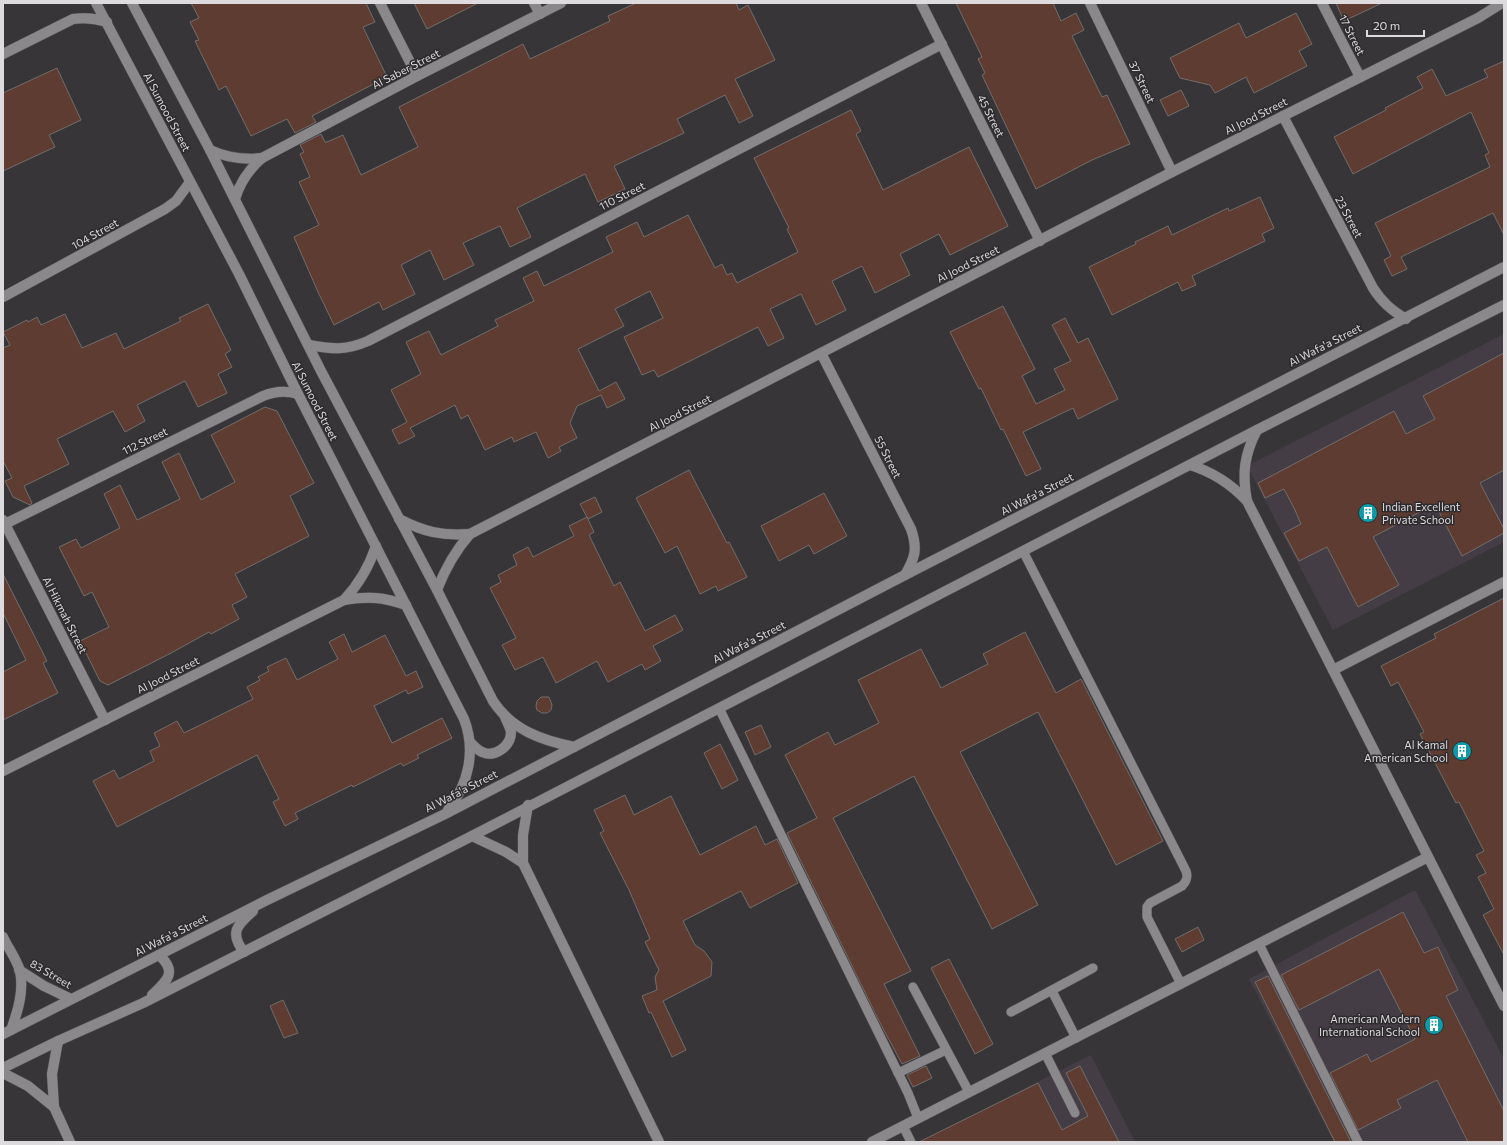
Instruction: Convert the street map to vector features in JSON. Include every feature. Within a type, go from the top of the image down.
[{"type":"street","name":"Al Sumood Street","points":[[96,3],[240,274],[298,394],[464,719],[470,742],[470,757],[467,773],[455,802],[445,814]]},
{"type":"street","name":"Al Sumood Street","points":[[132,3],[210,150],[308,345],[437,590],[493,701],[505,717],[517,726],[544,739],[574,747]]},
{"type":"street","points":[[380,3],[417,76]]},
{"type":"street","points":[[534,3],[540,14]]},
{"type":"street","name":"Al Saber Street","points":[[235,199],[238,189],[247,172],[262,158],[417,76],[561,3]]},
{"type":"street","name":"45 Street","points":[[921,3],[1040,241]]},
{"type":"street","name":"37 Street","points":[[1090,3],[1172,172]]},
{"type":"street","name":"17 Street","points":[[1322,3],[1360,77]]},
{"type":"street","name":"Al Jood Street","points":[[399,519],[415,528],[433,533],[452,535],[470,534],[1172,172],[1478,18],[1502,3]]},
{"type":"street","name":"Al Jood Street","points":[[1478,18],[1504,8]]},
{"type":"street","points":[[3,54],[73,19],[96,18],[107,22]]},
{"type":"street","name":"110 Street","points":[[308,345],[331,349],[345,349],[368,341],[942,44]]},
{"type":"street","name":"23 Street","points":[[1283,116],[1373,288],[1381,301],[1392,311],[1406,318]]},
{"type":"street","name":"Al Saber Street","points":[[210,150],[230,158],[262,158]]},
{"type":"street","name":"104 Street","points":[[3,297],[165,209],[176,201],[190,182]]},
{"type":"street","name":"Al Wafa'a Street","points":[[7,1032],[265,901],[445,814],[905,575],[1504,268]]},
{"type":"street","points":[[3,1068],[58,1041],[143,1003],[244,952],[472,836],[1257,430],[1504,305]]},
{"type":"street","name":"55 Street","points":[[821,353],[915,539],[916,551],[912,564],[905,575]]},
{"type":"street","name":"112 Street","points":[[4,522],[262,396],[280,391],[298,394]]},
{"type":"street","points":[[1247,502],[1244,487],[1246,457],[1250,443],[1257,430]]},
{"type":"street","points":[[1190,465],[1216,475],[1238,492],[1247,502],[1504,1006]]},
{"type":"street","name":"Al Hikmah Street","points":[[4,522],[105,720]]},
{"type":"street","name":"Al Jood Street","points":[[437,590],[450,560],[470,534]]},
{"type":"street","name":"Al Jood Street","points":[[344,600],[364,575],[376,546]]},
{"type":"street","points":[[1333,670],[1504,582]]},
{"type":"street","name":"Al Jood Street","points":[[3,771],[344,600],[360,597],[376,597],[392,600],[406,605]]},
{"type":"street","points":[[470,742],[482,752],[498,752],[505,747],[511,732],[505,717]]},
{"type":"street","points":[[528,806],[523,835],[523,863],[659,1142]]},
{"type":"street","points":[[472,836],[506,852],[523,863]]},
{"type":"street","points":[[872,1142],[1428,857]]},
{"type":"street","points":[[244,952],[237,943],[236,931],[243,920],[265,901]]},
{"type":"street","name":"83 Street","points":[[3,937],[19,970],[21,985],[17,1015],[7,1032]]},
{"type":"street","points":[[143,1003],[167,981],[169,975],[168,968],[165,961],[159,955]]},
{"type":"street","name":"83 Street","points":[[19,970],[44,986],[71,999]]},
{"type":"street","points":[[58,1041],[52,1074],[54,1107],[70,1142]]},
{"type":"street","points":[[3,1072],[28,1086],[54,1107]]},
{"type":"lane","points":[[1023,551],[1186,871],[1188,879],[1186,883],[1150,903],[1146,912],[1147,917],[1181,984]]},
{"type":"lane","points":[[719,708],[898,1073],[918,1118]]},
{"type":"lane","points":[[1259,944],[1358,1142]]},
{"type":"lane","points":[[1011,1012],[1093,968]]},
{"type":"lane","points":[[913,987],[969,1092]]},
{"type":"lane","points":[[1052,991],[1076,1038]]},
{"type":"lane","points":[[898,1073],[946,1050]]},
{"type":"lane","points":[[1045,1053],[1075,1113]]},
{"type":"lane","points":[[903,1126],[910,1142]]},
{"type":"shaded area","points":[[1504,334],[1504,542],[1333,630],[1247,466]]},
{"type":"shaded area","points":[[1415,890],[1504,1059],[1504,1142],[1334,1142],[1249,979]]},
{"type":"shaded area","points":[[1091,1055],[1135,1142],[922,1142],[1055,1073]]},
{"type":"building","points":[[191,3],[366,3],[375,22],[363,27],[387,77],[312,116],[316,122],[295,133],[287,119],[251,136],[226,86],[219,90],[195,41],[199,40],[190,22],[199,18]]},
{"type":"building","points":[[414,3],[478,3],[427,29]]},
{"type":"building","points":[[636,3],[736,3],[739,10],[748,5],[775,60],[735,79],[753,116],[739,123],[725,95],[677,119],[684,133],[614,166],[625,189],[598,202],[585,174],[517,208],[531,237],[510,247],[500,226],[463,243],[474,265],[444,280],[430,250],[401,265],[415,294],[383,310],[379,302],[334,325],[294,237],[319,225],[299,182],[310,177],[300,154],[304,152],[300,145],[321,134],[325,142],[343,135],[361,175],[418,147],[399,107],[523,44],[530,59],[610,21],[608,16]]},
{"type":"building","points":[[956,3],[1053,3],[1061,21],[1076,13],[1084,30],[1072,36],[1102,97],[1107,95],[1130,144],[1092,160],[1036,189],[982,75],[985,73],[978,59],[982,57]]},
{"type":"building","points":[[1336,3],[1382,3],[1344,21]]},
{"type":"building","points":[[1296,13],[1312,44],[1299,51],[1307,66],[1254,93],[1246,77],[1215,93],[1210,85],[1180,78],[1170,58],[1239,23],[1246,38]]},
{"type":"building","points":[[1504,61],[1504,235],[1493,213],[1401,257],[1407,269],[1392,276],[1384,260],[1391,256],[1375,223],[1490,167],[1485,155],[1489,153],[1471,112],[1353,174],[1334,137],[1386,110],[1385,108],[1423,88],[1417,77],[1432,69],[1446,96],[1488,77],[1484,70]]},
{"type":"building","points":[[57,68],[81,120],[49,135],[55,147],[3,171],[3,93]]},
{"type":"building","points":[[1181,90],[1189,106],[1168,116],[1160,100]]},
{"type":"building","points":[[851,110],[861,131],[856,134],[883,190],[969,147],[1008,226],[950,255],[939,234],[900,254],[910,275],[875,293],[862,266],[832,281],[846,310],[816,325],[801,294],[770,309],[784,338],[768,346],[758,327],[658,377],[654,370],[642,375],[624,337],[663,318],[650,291],[615,309],[624,326],[578,349],[599,391],[616,382],[625,399],[607,408],[601,395],[577,406],[570,423],[577,438],[559,447],[561,451],[548,458],[536,432],[514,442],[512,437],[485,450],[468,415],[461,419],[455,405],[410,428],[415,436],[399,444],[392,430],[407,422],[391,390],[421,374],[406,342],[429,331],[441,355],[498,326],[495,320],[534,301],[523,278],[537,271],[544,286],[613,252],[606,237],[637,222],[644,237],[688,215],[715,268],[722,264],[727,275],[732,273],[737,283],[798,252],[787,229],[789,228],[754,158]]},
{"type":"building","points":[[1260,197],[1274,228],[1262,234],[1265,241],[1192,276],[1196,285],[1182,291],[1178,282],[1112,315],[1089,267],[1136,244],[1135,242],[1168,226],[1172,235],[1228,208],[1229,211]]},
{"type":"building","points":[[208,304],[231,350],[225,354],[232,367],[218,374],[227,393],[198,407],[185,381],[137,405],[145,421],[125,432],[113,411],[57,439],[69,464],[24,486],[32,503],[30,505],[13,497],[5,481],[12,478],[3,461],[3,348],[10,345],[3,332],[27,320],[28,322],[37,317],[41,325],[65,314],[82,348],[116,333],[124,349],[181,321],[179,318]]},
{"type":"building","points":[[1003,306],[1035,369],[1022,376],[1036,404],[1065,390],[1054,369],[1071,361],[1052,325],[1065,318],[1078,343],[1088,338],[1118,399],[1078,419],[1073,408],[1023,432],[1041,469],[1026,476],[1003,429],[1001,430],[981,388],[979,389],[950,332]]},
{"type":"building","points":[[1504,353],[1504,470],[1480,483],[1504,529],[1504,533],[1462,556],[1435,504],[1373,537],[1399,585],[1358,607],[1327,547],[1299,561],[1284,533],[1301,524],[1284,489],[1265,498],[1258,483],[1394,411],[1406,434],[1435,419],[1423,396]]},
{"type":"building","points":[[265,407],[277,411],[314,483],[290,496],[309,536],[235,574],[247,597],[232,605],[239,619],[211,634],[209,632],[108,685],[100,681],[80,641],[109,627],[92,592],[84,596],[59,547],[76,539],[81,548],[120,528],[104,494],[120,485],[137,520],[180,499],[162,462],[179,453],[201,500],[235,482],[211,435]]},
{"type":"building","points":[[689,470],[727,543],[729,542],[747,577],[718,591],[716,586],[700,594],[677,546],[665,553],[636,498]]},
{"type":"building","points":[[824,493],[847,536],[814,554],[809,545],[779,561],[761,526]]},
{"type":"building","points":[[595,497],[602,512],[588,519],[580,504]]},
{"type":"building","points":[[587,517],[594,532],[589,535],[614,586],[620,582],[645,631],[675,615],[683,630],[653,646],[661,661],[645,670],[642,664],[608,682],[597,661],[556,683],[543,657],[515,670],[502,645],[516,638],[490,588],[501,582],[498,575],[517,565],[513,555],[528,547],[533,557],[574,536],[569,526]]},
{"type":"building","points":[[3,574],[47,661],[43,663],[58,693],[3,720],[3,672],[26,660],[3,613]]},
{"type":"building","name":"Al Kamal American School","points":[[1504,598],[1504,955],[1483,915],[1494,909],[1478,877],[1486,873],[1476,855],[1484,851],[1459,802],[1456,803],[1420,734],[1424,732],[1398,682],[1391,686],[1381,666],[1436,638],[1434,634]]},
{"type":"building","points":[[1025,632],[1056,693],[1081,679],[1163,841],[1116,865],[1038,712],[960,752],[1038,905],[992,929],[914,776],[833,818],[911,971],[884,984],[920,1056],[902,1064],[879,1021],[787,833],[817,818],[785,755],[828,732],[835,745],[879,723],[858,680],[921,649],[941,688],[988,664],[983,654]]},
{"type":"building","points":[[344,634],[352,652],[385,635],[406,676],[416,671],[423,687],[408,694],[406,690],[374,706],[392,743],[442,718],[452,738],[417,755],[419,758],[403,766],[401,763],[353,787],[352,785],[295,813],[298,819],[285,826],[273,802],[279,799],[257,755],[117,827],[93,781],[114,770],[119,779],[154,761],[150,751],[160,746],[154,733],[177,721],[184,733],[253,699],[247,687],[260,680],[258,677],[269,671],[267,667],[286,658],[297,680],[338,659],[329,642]]},
{"type":"building","points":[[541,697],[549,697],[552,705],[551,710],[547,713],[542,713],[537,710],[537,701]]},
{"type":"building","points":[[761,725],[771,747],[755,755],[745,732]]},
{"type":"building","points":[[720,744],[738,780],[722,789],[704,753]]},
{"type":"building","points":[[625,795],[634,815],[671,796],[700,855],[756,826],[765,845],[777,839],[798,883],[750,908],[741,891],[683,921],[695,945],[704,951],[712,962],[711,976],[663,1001],[686,1050],[672,1057],[651,1012],[649,1013],[642,996],[657,990],[655,977],[659,970],[645,942],[650,939],[629,890],[600,833],[604,831],[594,810]]},
{"type":"building","name":"American Modern International School","points":[[1403,912],[1424,953],[1438,947],[1458,990],[1446,996],[1504,1111],[1504,1142],[1468,1142],[1437,1080],[1397,1100],[1401,1108],[1358,1130],[1330,1073],[1367,1054],[1371,1062],[1415,1039],[1379,969],[1299,1010],[1281,975]]},
{"type":"building","points":[[1198,927],[1204,940],[1182,952],[1175,939]]},
{"type":"building","points":[[949,959],[993,1044],[975,1054],[931,968]]},
{"type":"building","points":[[1268,976],[1351,1142],[1335,1142],[1255,982]]},
{"type":"building","points":[[283,1000],[298,1033],[284,1038],[270,1006]]},
{"type":"building","points":[[926,1066],[932,1078],[913,1087],[907,1075]]},
{"type":"building","points":[[1080,1066],[1119,1142],[919,1142],[1038,1083],[1062,1130],[1088,1116],[1066,1073]]},
{"type":"place","name":"Indian Excellent Private School","points":[[1368,513]]},
{"type":"place","name":"Al Kamal American School","points":[[1462,751]]},
{"type":"place","name":"American Modern International School","points":[[1434,1025]]}]
